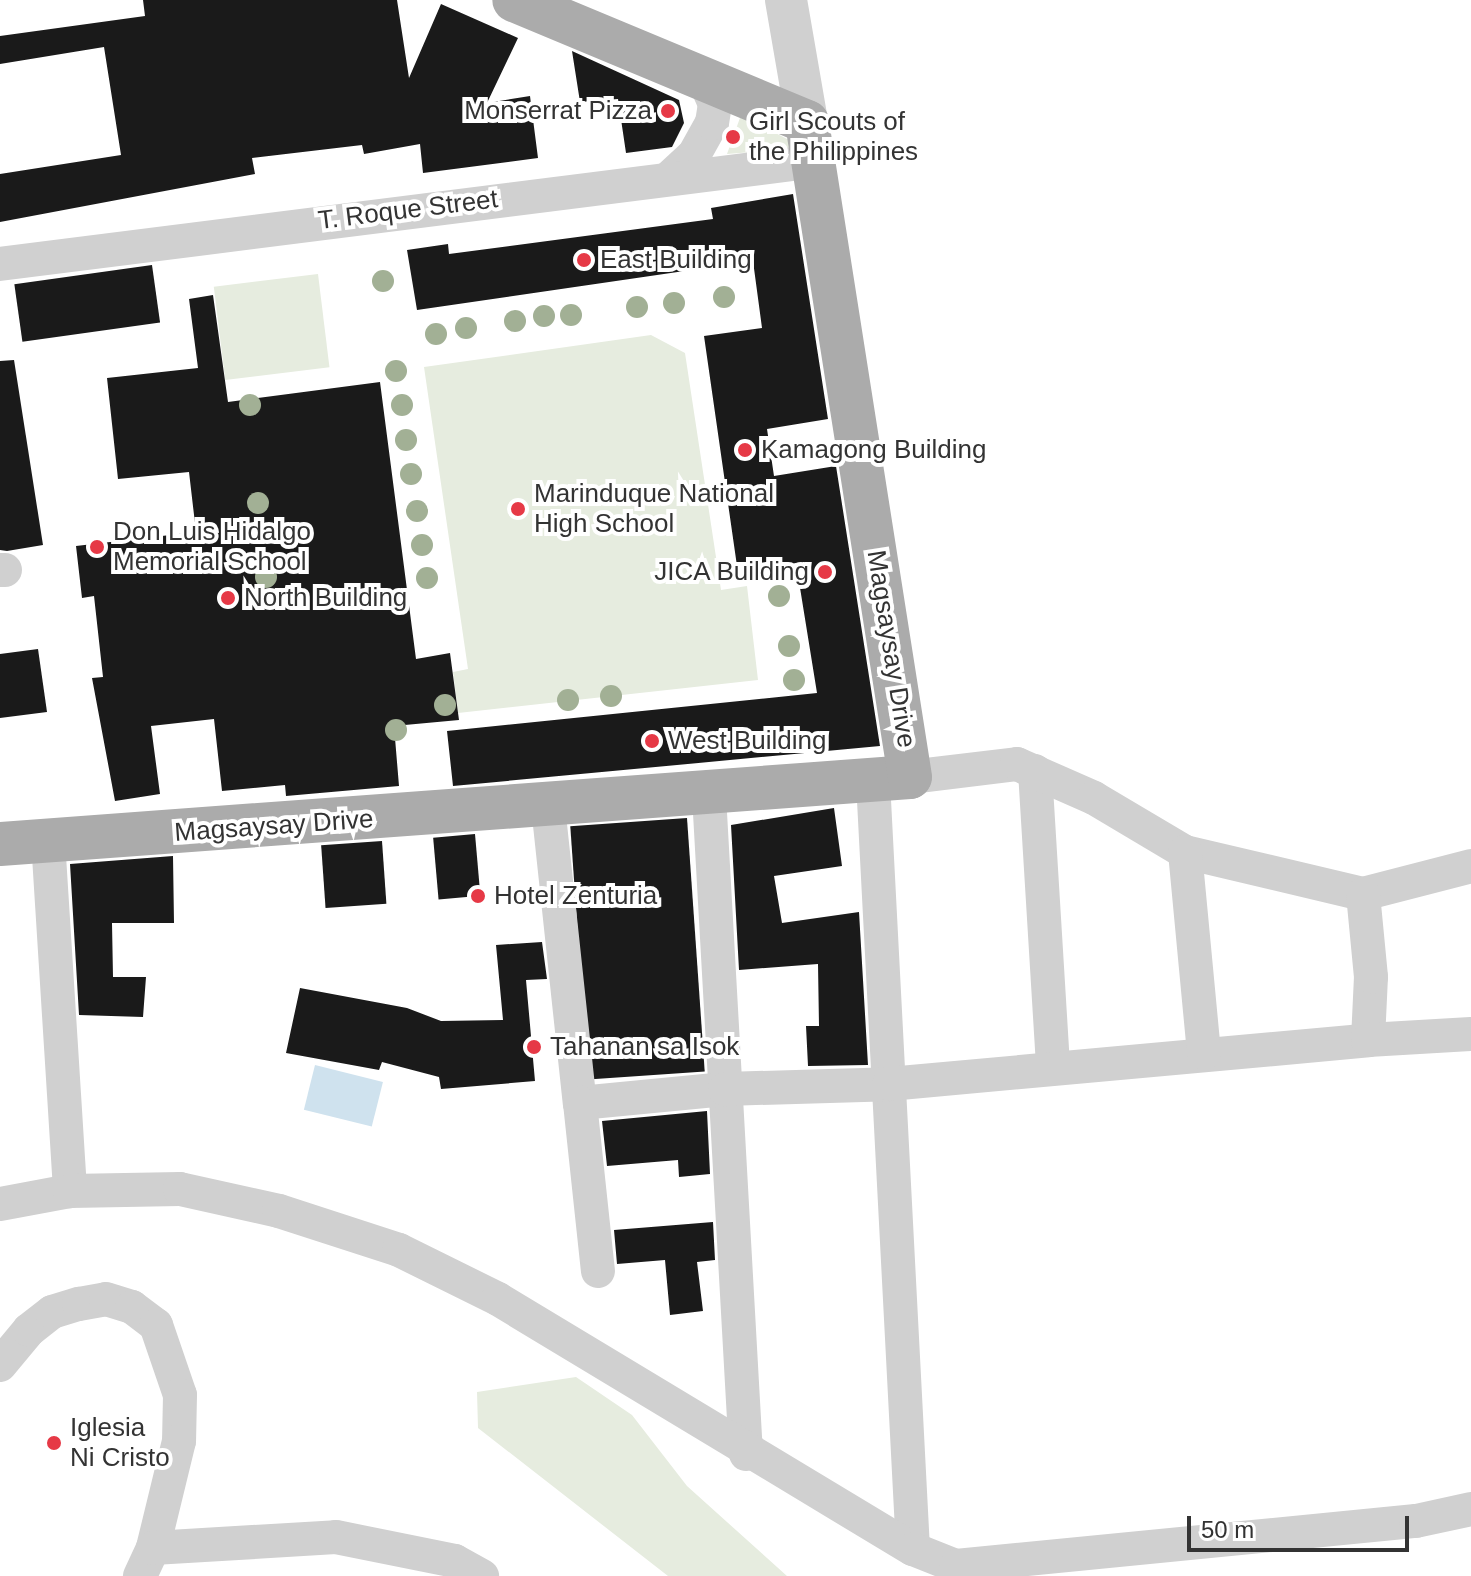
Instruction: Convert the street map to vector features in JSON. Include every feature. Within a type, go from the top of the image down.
[{"type":"main road","points":[[514,0],[705,82],[812,142]]},
{"type":"main road","name":"Magsaysay Drive","points":[[0,844],[709,795],[892,779],[812,142]]},
{"type":"street","points":[[786,0],[812,142]]},
{"type":"street","points":[[669,178],[709,131],[715,104],[705,82]]},
{"type":"street","name":"T. Roque Street","points":[[0,264],[669,178],[812,142]]},
{"type":"street","points":[[913,1549],[889,1084],[892,779],[1017,764],[1185,852],[1363,894],[1471,866]]},
{"type":"street","points":[[1035,771],[1053,1067]]},
{"type":"street","points":[[709,795],[746,1454]]},
{"type":"street","points":[[548,806],[598,1271]]},
{"type":"street","points":[[48,840],[70,1191]]},
{"type":"street","points":[[1185,852],[1204,1053]]},
{"type":"street","points":[[1363,894],[1371,977],[1368,1040]]},
{"type":"street","points":[[580,1103],[725,1089],[889,1084],[1204,1053],[1471,1034]]},
{"type":"street","points":[[0,1204],[70,1191],[180,1189],[279,1211],[399,1250],[498,1299],[746,1454],[913,1549],[956,1566],[1007,1563],[1232,1534],[1416,1521],[1471,1509]]},
{"type":"street","points":[[0,1365],[29,1330],[52,1312],[79,1304],[106,1299],[132,1307],[156,1325],[180,1395],[179,1441],[146,1562],[336,1537],[455,1561],[482,1576]]},
{"type":"shaded area","points":[[741,115],[789,140],[790,149],[727,154]]},
{"type":"shaded area","points":[[318,274],[329,367],[225,380],[214,287]]},
{"type":"shaded area","points":[[651,335],[685,353],[721,590],[747,586],[758,680],[458,713],[453,672],[468,669],[424,367]]},
{"type":"shaded area","points":[[576,1377],[632,1415],[687,1486],[787,1576],[668,1576],[478,1428],[477,1392]]},
{"type":"water","points":[[315,1065],[383,1082],[372,1127],[304,1110]]},
{"type":"building","points":[[143,0],[397,0],[409,78],[441,4],[518,38],[487,103],[530,96],[538,158],[423,173],[420,144],[364,154],[362,145],[252,158],[255,174],[0,222],[0,174],[121,155],[104,47],[0,64],[0,36],[145,16]]},
{"type":"building","points":[[572,51],[679,100],[684,123],[672,147],[626,153],[618,99],[580,102]]},
{"type":"building","points":[[793,194],[828,419],[767,429],[774,476],[836,466],[880,746],[453,786],[447,731],[817,693],[796,563],[738,573],[704,336],[762,328],[753,261],[417,310],[407,250],[448,244],[449,254],[713,219],[711,208]]},
{"type":"building","points":[[152,265],[160,322],[22,342],[14,284]]},
{"type":"building","points":[[213,295],[228,402],[380,382],[416,659],[450,653],[459,720],[394,726],[399,786],[286,796],[285,785],[222,791],[214,719],[151,726],[160,794],[115,801],[92,678],[103,677],[94,596],[82,598],[76,546],[196,532],[189,472],[118,479],[107,378],[198,368],[189,299]]},
{"type":"building","points":[[14,360],[43,545],[7,551],[0,550],[0,361]]},
{"type":"building","points":[[38,649],[47,712],[0,718],[0,654]]},
{"type":"building","points":[[834,808],[842,866],[774,876],[782,923],[859,912],[868,1065],[808,1066],[806,1026],[819,1026],[818,964],[739,970],[731,825]]},
{"type":"building","points":[[687,818],[705,1071],[588,1080],[570,826]]},
{"type":"building","points":[[475,834],[480,896],[439,899],[433,838]]},
{"type":"building","points":[[382,841],[386,904],[326,908],[321,845]]},
{"type":"building","points":[[173,856],[174,923],[112,923],[113,977],[146,977],[143,1017],[79,1015],[70,864]]},
{"type":"building","points":[[542,942],[547,979],[526,980],[535,1081],[441,1089],[439,1077],[382,1062],[379,1070],[286,1053],[300,988],[407,1008],[441,1021],[503,1020],[496,945]]},
{"type":"building","points":[[707,1111],[710,1174],[679,1177],[678,1160],[607,1166],[602,1121]]},
{"type":"building","points":[[713,1222],[715,1260],[697,1262],[703,1311],[670,1315],[665,1260],[617,1264],[614,1230]]},
{"type":"place","name":"Monserrat Pizza","points":[[668,111]]},
{"type":"place","name":"Girl Scouts of the Philippines","points":[[733,137]]},
{"type":"place","name":"East Building","points":[[584,260]]},
{"type":"place","name":"Kamagong Building","points":[[745,450]]},
{"type":"place","name":"Marinduque National High School","points":[[518,509]]},
{"type":"place","name":"Don Luis Hidalgo Memorial School","points":[[97,547]]},
{"type":"place","name":"JICA Building","points":[[825,572]]},
{"type":"place","name":"North Building","points":[[228,598]]},
{"type":"place","name":"West Building","points":[[652,741]]},
{"type":"place","name":"Hotel Zenturia","points":[[478,896]]},
{"type":"place","name":"Tahanan sa Isok","points":[[534,1047]]},
{"type":"place","name":"Iglesia Ni Cristo","points":[[54,1443]]}]
